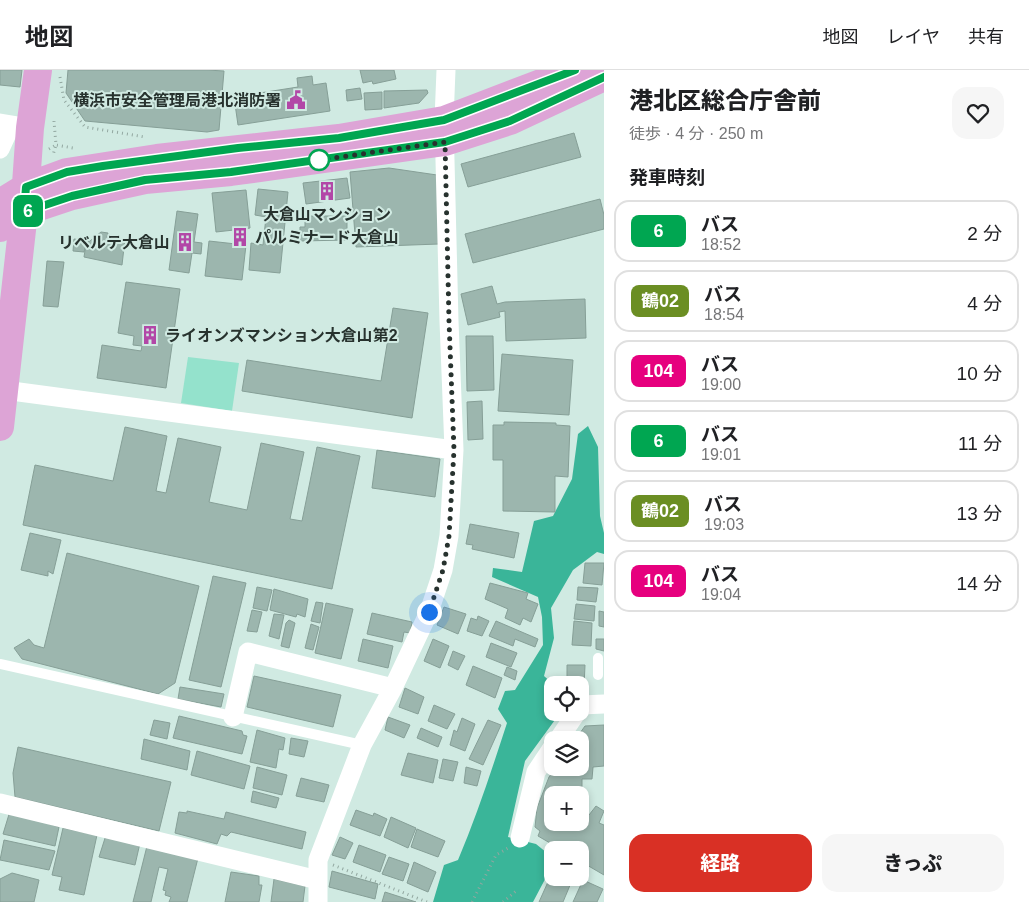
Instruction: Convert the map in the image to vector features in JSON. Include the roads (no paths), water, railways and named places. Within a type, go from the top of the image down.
[{"type":"main road","points":[[444,131],[575,70]]},
{"type":"main road","points":[[0,426],[17,201],[14,125],[49,73]]},
{"type":"main road","points":[[0,228],[17,201],[67,172],[238,148],[339,138],[444,131],[510,121],[604,78]]},
{"type":"street","points":[[318,902],[318,860],[362,745],[393,688],[429,612],[443,570],[452,510],[454,450],[444,131],[446,70]]},
{"type":"street","points":[[0,149],[14,125]]},
{"type":"street","points":[[4,390],[454,450]]},
{"type":"street","points":[[233,717],[248,652],[393,688]]},
{"type":"street","points":[[589,705],[604,704]]},
{"type":"street","points":[[516,842],[536,772],[544,760]]},
{"type":"street","points":[[0,803],[318,880]]},
{"type":"lane","points":[[0,664],[362,745]]},
{"type":"place","name":"横浜市安全管理局港北消防署","points":[[296,100]]},
{"type":"place","name":"大倉山マンション","points":[[327,191]]},
{"type":"place","name":"パルミナード大倉山","points":[[240,237]]},
{"type":"place","name":"リベルテ大倉山","points":[[185,242]]},
{"type":"place","name":"ライオンズマンション大倉山第2","points":[[150,335]]}]
